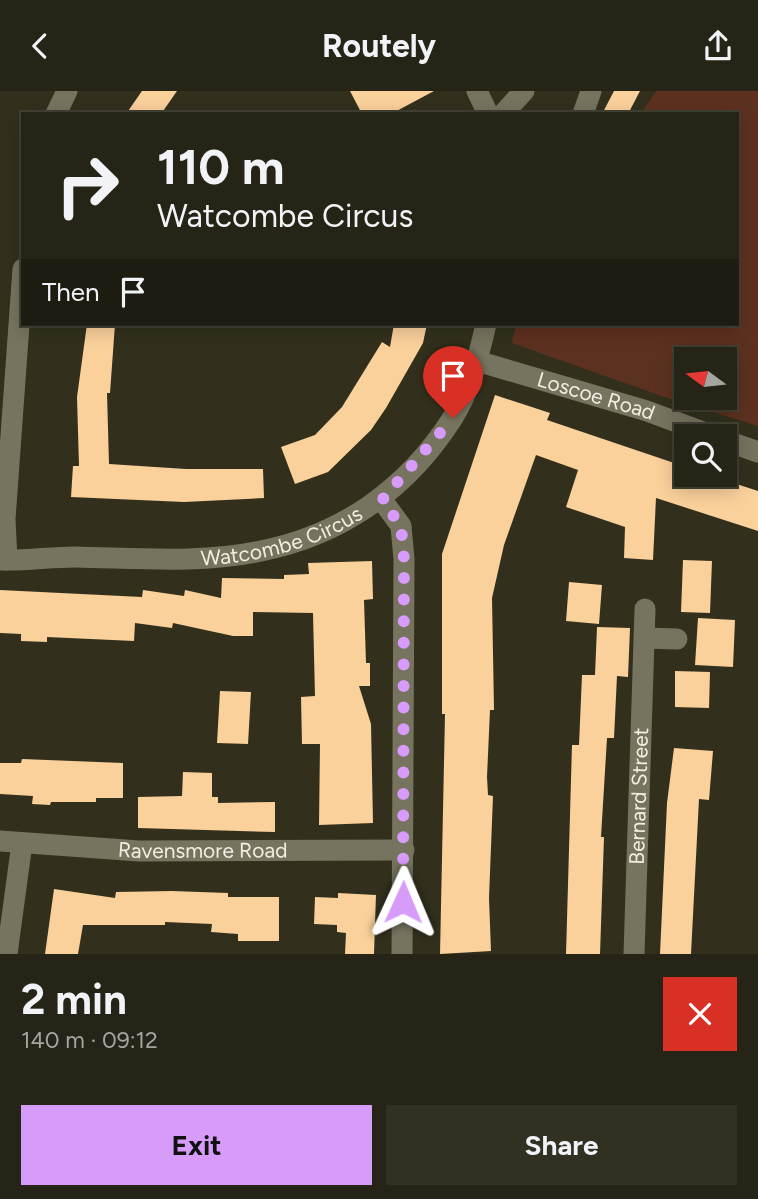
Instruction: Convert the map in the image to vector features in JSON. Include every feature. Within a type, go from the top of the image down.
[{"type":"street","points":[[57,112],[67,91]]},
{"type":"street","points":[[477,91],[487,112]]},
{"type":"street","points":[[505,112],[524,91]]},
{"type":"street","points":[[584,112],[591,91]]},
{"type":"street","points":[[3,560],[21,297]]},
{"type":"street","name":"Watcombe Circus","points":[[3,560],[190,558],[258,552],[302,542],[382,500],[453,418],[477,361],[486,326]]},
{"type":"street","name":"Loscoe Road","points":[[477,361],[647,411],[682,424]]},
{"type":"street","points":[[737,445],[758,452]]},
{"type":"street","points":[[382,500],[401,526],[404,559],[402,954]]},
{"type":"street","name":"Bernard Street","points":[[634,954],[645,609]]},
{"type":"street","points":[[645,638],[677,639]]},
{"type":"street","name":"Ravensmore Road","points":[[0,841],[139,851],[404,850]]},
{"type":"street","points":[[7,954],[22,843]]},
{"type":"shaded area","points":[[656,91],[758,91],[758,426],[706,410],[737,410],[737,347],[674,347],[674,400],[512,343],[516,326],[739,326],[739,112],[642,112]]},
{"type":"building","points":[[142,91],[177,91],[162,112],[127,112]]},
{"type":"building","points":[[350,91],[434,91],[395,112],[361,112]]},
{"type":"building","points":[[614,91],[640,91],[629,112],[603,112]]},
{"type":"building","points":[[87,326],[115,326],[110,393],[107,393],[109,464],[186,469],[263,469],[264,498],[184,502],[71,497],[73,466],[79,466],[77,397]]},
{"type":"building","points":[[394,326],[427,326],[423,343],[371,430],[328,472],[295,484],[281,447],[315,435],[342,407],[382,342],[390,347]]},
{"type":"building","points":[[495,395],[550,413],[547,420],[674,463],[674,487],[737,487],[737,484],[758,491],[758,531],[656,498],[653,560],[624,558],[625,527],[566,507],[578,470],[536,455],[504,545],[492,598],[494,710],[490,710],[487,777],[488,795],[493,796],[489,898],[491,951],[440,954],[445,714],[442,714],[442,554]]},
{"type":"building","points":[[683,560],[712,561],[710,613],[681,612]]},
{"type":"building","points":[[372,561],[373,599],[364,600],[366,663],[370,663],[370,686],[359,686],[371,724],[373,823],[319,825],[320,744],[302,744],[301,697],[315,696],[313,613],[253,612],[253,636],[233,636],[173,623],[172,628],[135,623],[134,641],[47,637],[47,642],[21,641],[21,634],[0,633],[0,590],[142,597],[143,590],[184,596],[185,590],[221,598],[222,578],[284,579],[284,575],[309,574],[308,563]]},
{"type":"building","points":[[569,582],[602,585],[599,624],[566,621]]},
{"type":"building","points":[[698,618],[735,620],[733,667],[695,665]]},
{"type":"building","points":[[597,627],[630,628],[628,677],[617,676],[614,738],[607,738],[601,837],[604,837],[600,954],[566,954],[572,745],[579,745],[582,675],[595,675]]},
{"type":"building","points":[[675,671],[710,672],[709,708],[675,707]]},
{"type":"building","points":[[220,691],[251,692],[248,744],[217,743]]},
{"type":"building","points":[[674,748],[713,751],[709,800],[699,799],[691,954],[660,954],[667,803]]},
{"type":"building","points":[[22,759],[123,763],[123,798],[96,798],[96,802],[51,802],[50,805],[32,804],[33,796],[0,794],[0,763],[21,763]]},
{"type":"building","points":[[183,772],[212,773],[212,797],[218,797],[218,803],[275,802],[275,832],[138,828],[138,797],[182,796]]},
{"type":"building","points":[[54,889],[115,898],[116,892],[172,891],[228,893],[228,897],[279,897],[279,941],[238,941],[238,934],[211,932],[212,924],[165,922],[165,925],[83,925],[78,954],[45,954]]},
{"type":"building","points":[[338,893],[376,895],[374,954],[345,954],[346,933],[337,932],[337,925],[314,924],[315,897],[338,898]]},
{"type":"route","points":[[403,902],[404,559],[401,526],[382,500],[453,418]]}]
